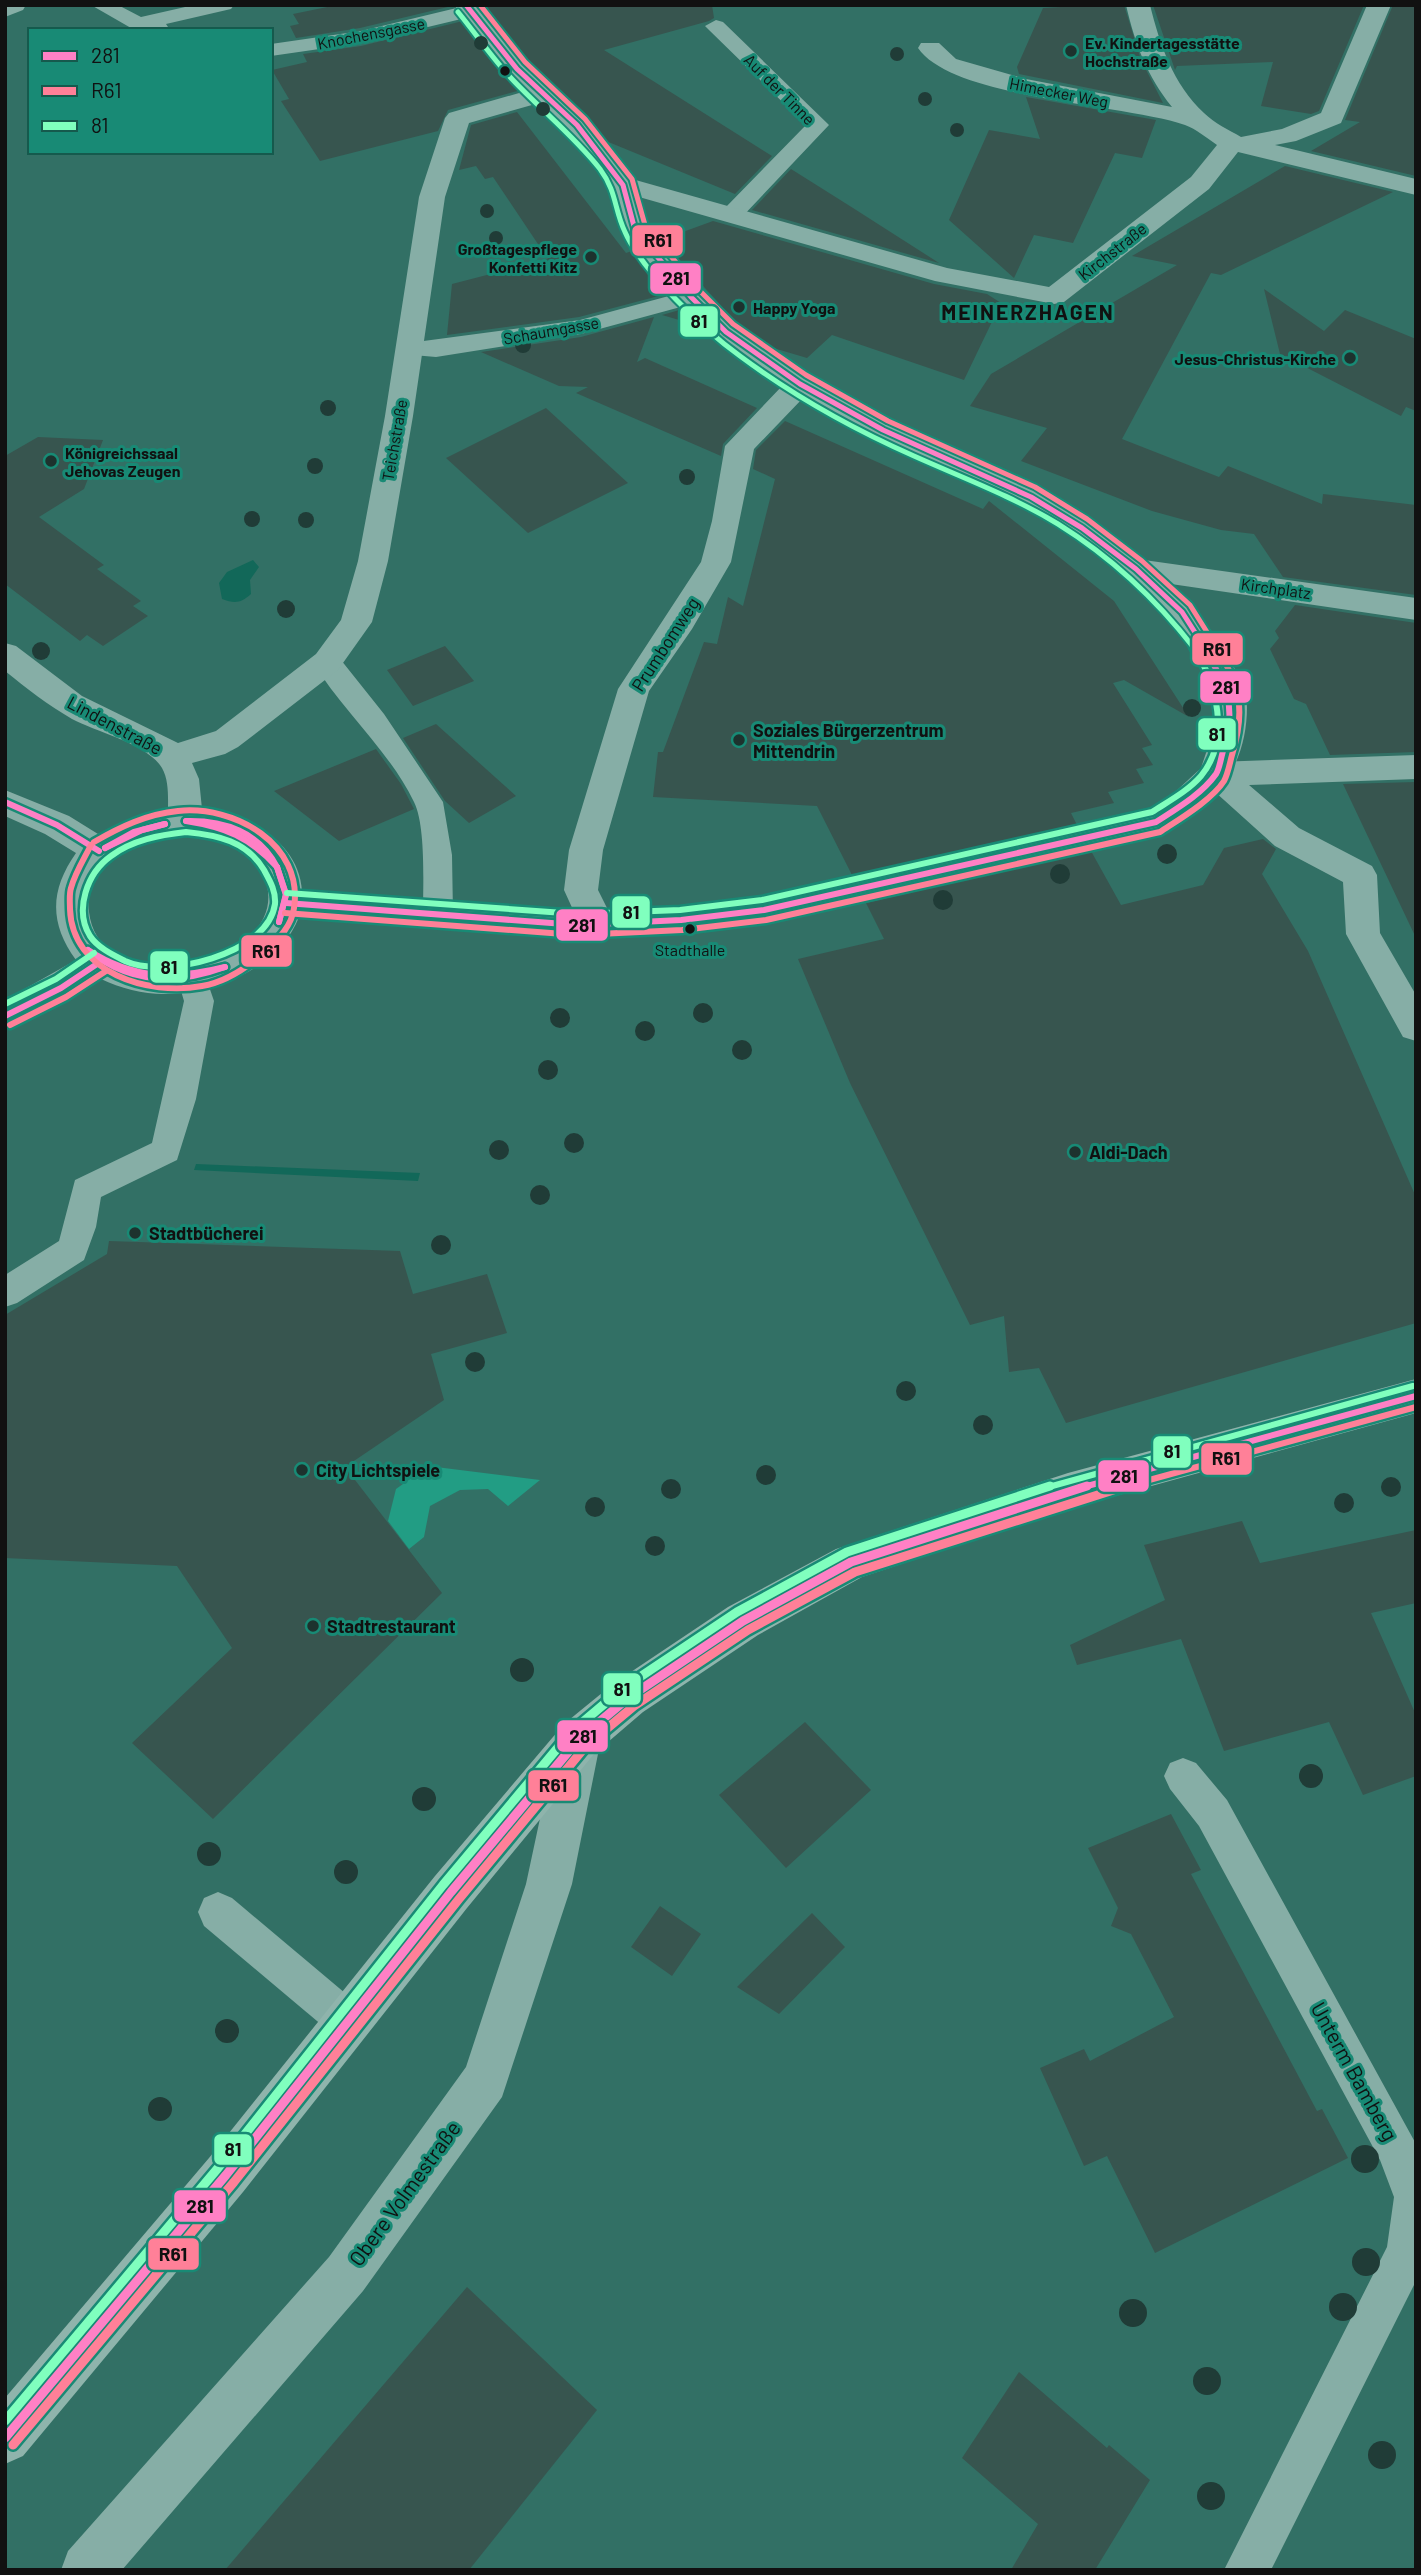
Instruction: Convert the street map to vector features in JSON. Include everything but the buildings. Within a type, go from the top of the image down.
[{"type":"main road","points":[[5,2438],[349,2023],[451,1892],[579,1739],[628,1698],[732,1628],[851,1562],[1068,1491],[1416,1396]]},
{"type":"street","points":[[5,10],[14,5]]},
{"type":"street","points":[[1138,5],[1146,38],[1164,82],[1195,119],[1232,143],[1416,187]]},
{"type":"street","points":[[1232,143],[1287,136],[1332,118],[1379,5]]},
{"type":"street","points":[[286,903],[597,924],[681,920],[764,910],[1108,835],[1156,822],[1185,803],[1216,774],[1227,738],[1231,705],[1223,678],[1182,612],[1136,569],[1082,528],[1031,497],[883,430],[800,384],[726,332],[691,297],[635,230],[623,185],[577,125],[546,93],[517,69],[468,8]]},
{"type":"street","name":"Himecker Weg","points":[[930,48],[947,64],[1022,86],[1195,119]]},
{"type":"street","name":"Teichstraße","points":[[172,756],[220,743],[327,662],[356,622],[373,561],[410,349],[432,197],[458,118],[546,93]]},
{"type":"street","name":"Kirchstraße","points":[[623,185],[733,213],[972,284],[1055,296],[1200,183],[1232,143]]},
{"type":"street","name":"Prumbomweg","points":[[597,924],[581,890],[586,850],[634,689],[681,621],[716,562],[727,521],[740,446],[800,384]]},
{"type":"street","name":"Kirchplatz","points":[[1136,569],[1416,609]]},
{"type":"street","name":"Lindenstraße","points":[[5,654],[56,693],[93,716],[172,756],[182,778],[185,820]]},
{"type":"street","points":[[1216,774],[1416,767]]},
{"type":"street","points":[[1216,774],[1287,837],[1360,875],[1363,934],[1416,1027]]},
{"type":"street","points":[[5,802],[57,825],[99,851]]},
{"type":"street","points":[[185,820],[223,824],[254,838],[269,852],[286,883],[286,903],[281,920],[269,938],[245,957],[216,971],[158,981],[124,975],[100,962],[74,932],[70,909],[72,889],[81,870],[99,851],[141,830],[185,820]]},
{"type":"street","points":[[5,1016],[61,988],[100,962]]},
{"type":"street","name":"Obere Volmestraße","points":[[87,2570],[346,2274],[485,2080],[549,1884],[579,1739]]},
{"type":"lane","points":[[101,5],[138,24],[155,28]]},
{"type":"lane","points":[[138,24],[223,5]]},
{"type":"lane","name":"Knochensgasse","points":[[273,50],[361,37],[468,8]]},
{"type":"lane","name":"Auf der Tinne","points":[[716,26],[818,125],[733,213]]},
{"type":"lane","name":"Schaumgasse","points":[[410,349],[436,349],[581,327],[691,297]]},
{"type":"lane","points":[[327,662],[374,721],[429,802],[437,855],[438,914]]},
{"type":"lane","points":[[5,1293],[72,1250],[80,1227],[86,1189],[166,1151],[183,1086],[199,1001],[192,977]]},
{"type":"lane","name":"Unterm Bamberg","points":[[1183,1776],[1220,1825],[1397,2148],[1415,2197],[1408,2251],[1247,2570]]},
{"type":"lane","points":[[218,1912],[349,2023]]},
{"type":"shaded area","points":[[253,560],[259,567],[250,580],[251,594],[238,602],[222,599],[219,583],[227,572]]},
{"type":"shaded area","points":[[196,1164],[420,1173],[418,1181],[194,1170]]},
{"type":"shaded area","points":[[428,1466],[540,1480],[508,1506],[488,1489],[460,1490],[430,1506],[424,1537],[409,1549],[388,1521],[396,1489]]},
{"type":"transit line","name":"281","points":[[286,903],[578,925],[681,920],[764,910],[1156,822],[1185,803],[1216,774],[1227,738],[1231,705],[1223,678],[1182,612],[1136,569],[1082,528],[1031,497],[883,430],[800,384],[726,332],[691,297],[635,230],[623,185],[577,125],[517,69],[466,5]]},
{"type":"transit line","name":"R61","points":[[285,913],[577,935],[682,930],[766,920],[1160,832],[1191,811],[1224,781],[1237,739],[1241,704],[1233,674],[1190,605],[1142,561],[1087,519],[1035,487],[888,421],[806,375],[733,324],[699,290],[645,225],[632,179],[585,119],[525,62],[480,5]]},
{"type":"transit line","name":"81","points":[[287,893],[578,914],[680,910],[762,900],[1152,812],[1182,792],[1202,774],[1207,767],[1219,728],[1213,688],[1195,650],[1167,613],[1133,580],[1095,550],[1026,506],[896,448],[816,406],[757,369],[711,333],[669,289],[631,243],[623,228],[615,192],[590,157],[523,91],[458,12]]},
{"type":"transit line","name":"281","points":[[5,802],[57,825],[99,851]]},
{"type":"transit line","name":"R61","points":[[91,845],[70,890],[71,928],[89,958],[121,979],[161,989],[204,986],[245,970],[280,939],[293,915],[297,892],[292,870],[280,850],[263,834],[241,821],[218,813],[193,810],[166,812],[129,824],[94,842]]},
{"type":"transit line","name":"281","points":[[186,821],[238,833],[257,846],[277,867]]},
{"type":"transit line","name":"281","points":[[186,821],[212,822],[239,830],[262,845],[277,867]]},
{"type":"transit line","name":"281","points":[[105,848],[134,832],[165,824]]},
{"type":"transit line","name":"281","points":[[105,848],[142,830],[165,824]]},
{"type":"transit line","name":"81","points":[[186,832],[231,840],[257,860],[273,886],[275,905],[267,922],[252,937],[234,949],[191,964],[166,967],[138,965],[99,946],[90,936],[83,915],[86,893],[95,872],[111,856],[128,846],[186,832]]},
{"type":"transit line","name":"281","points":[[277,867],[286,894],[279,922]]},
{"type":"transit line","name":"281","points":[[277,867],[286,895],[279,922]]},
{"type":"transit line","name":"281","points":[[88,950],[122,969],[154,976],[188,975],[225,967]]},
{"type":"transit line","name":"281","points":[[88,950],[118,971],[153,979],[190,977],[225,967]]},
{"type":"transit line","name":"81","points":[[5,1004],[56,979],[94,953]]},
{"type":"transit line","name":"281","points":[[5,1016],[61,988],[100,962]]},
{"type":"transit line","name":"R61","points":[[10,1025],[66,997],[106,971]]},
{"type":"transit line","name":"81","points":[[5,2421],[218,2168],[443,1885],[571,1732],[622,1689],[737,1612],[847,1552],[1065,1481],[1413,1386]]},
{"type":"transit line","name":"281","points":[[5,2438],[226,2175],[451,1892],[579,1739],[628,1698],[743,1621],[851,1562],[1068,1491],[1416,1396]]},
{"type":"transit line","name":"R61","points":[[13,2445],[234,2182],[459,1899],[586,1746],[634,1706],[748,1630],[855,1572],[1071,1501],[1416,1407]]},
{"type":"place","name":"Ev. Kindertagesstätte Hochstraße","points":[[1071,51]]},
{"type":"place","name":"Großtagespflege Konfetti Kitz","points":[[591,257]]},
{"type":"place","name":"Happy Yoga","points":[[739,307]]},
{"type":"place","name":"Jesus-Christus-Kirche","points":[[1350,358]]},
{"type":"place","name":"Königreichssaal Jehovas Zeugen","points":[[51,461]]},
{"type":"place","name":"Soziales Bürgerzentrum Mittendrin","points":[[739,740]]},
{"type":"place","name":"Stadthalle","points":[[690,929]]},
{"type":"place","name":"Aldi-Dach","points":[[1075,1152]]},
{"type":"place","name":"Stadtbücherei","points":[[135,1233]]},
{"type":"place","name":"City Lichtspiele","points":[[302,1470]]},
{"type":"place","name":"Stadtrestaurant","points":[[313,1626]]},
{"type":"district","name":"MEINERZHAGEN","points":[[1028,311]]}]
